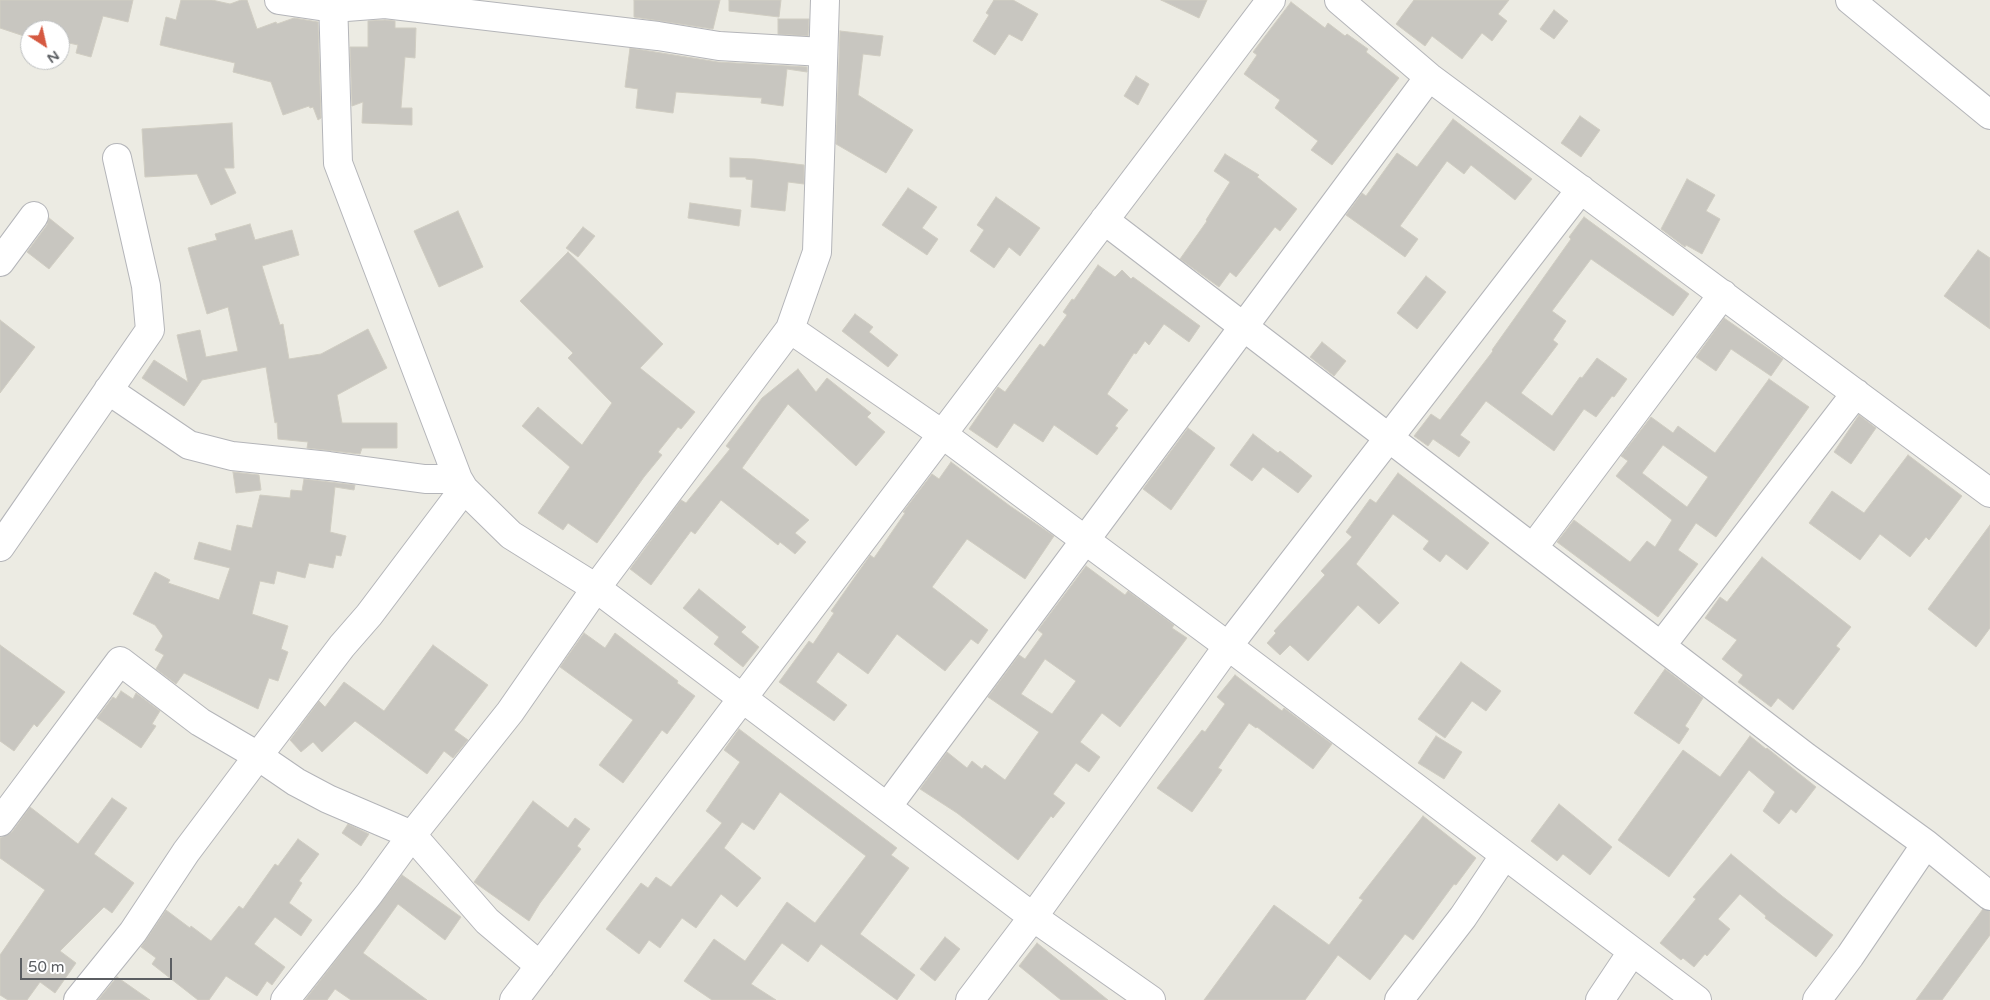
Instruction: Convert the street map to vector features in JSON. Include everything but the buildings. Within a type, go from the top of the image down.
[{"type":"street","points":[[280,0],[333,4],[385,4],[658,36],[719,46],[823,52]]},
{"type":"street","points":[[285,1000],[369,894],[412,834],[510,712],[596,588],[790,329],[817,252],[825,0]]},
{"type":"street","points":[[514,1000],[1271,0]]},
{"type":"street","points":[[1339,0],[1429,77],[1990,493]]},
{"type":"street","points":[[1850,0],[1990,115]]},
{"type":"street","points":[[333,4],[338,163],[461,484],[511,535],[596,588],[1033,916],[1151,1000]]},
{"type":"street","points":[[887,807],[1429,77]]},
{"type":"street","points":[[0,547],[150,330],[146,286],[117,158]]},
{"type":"street","points":[[970,1000],[1228,646],[1580,189]]},
{"type":"street","points":[[0,262],[34,216]]},
{"type":"street","points":[[1104,220],[1799,752],[1926,844],[1990,896]]},
{"type":"street","points":[[1532,548],[1723,294]]},
{"type":"street","points":[[790,329],[942,434],[1228,646],[1697,1000]]},
{"type":"street","points":[[108,390],[189,445],[232,456],[329,466],[461,484]]},
{"type":"street","points":[[1661,646],[1856,393]]},
{"type":"street","points":[[78,1000],[133,932],[186,852],[258,756],[342,646],[369,615],[461,484]]},
{"type":"street","points":[[0,822],[120,661],[200,722],[258,756],[296,782],[328,799],[412,834],[487,921],[540,966]]},
{"type":"street","points":[[1817,1000],[1850,956],[1926,844]]},
{"type":"street","points":[[1399,1000],[1463,917],[1504,856]]},
{"type":"street","points":[[1600,1000],[1632,952]]}]
